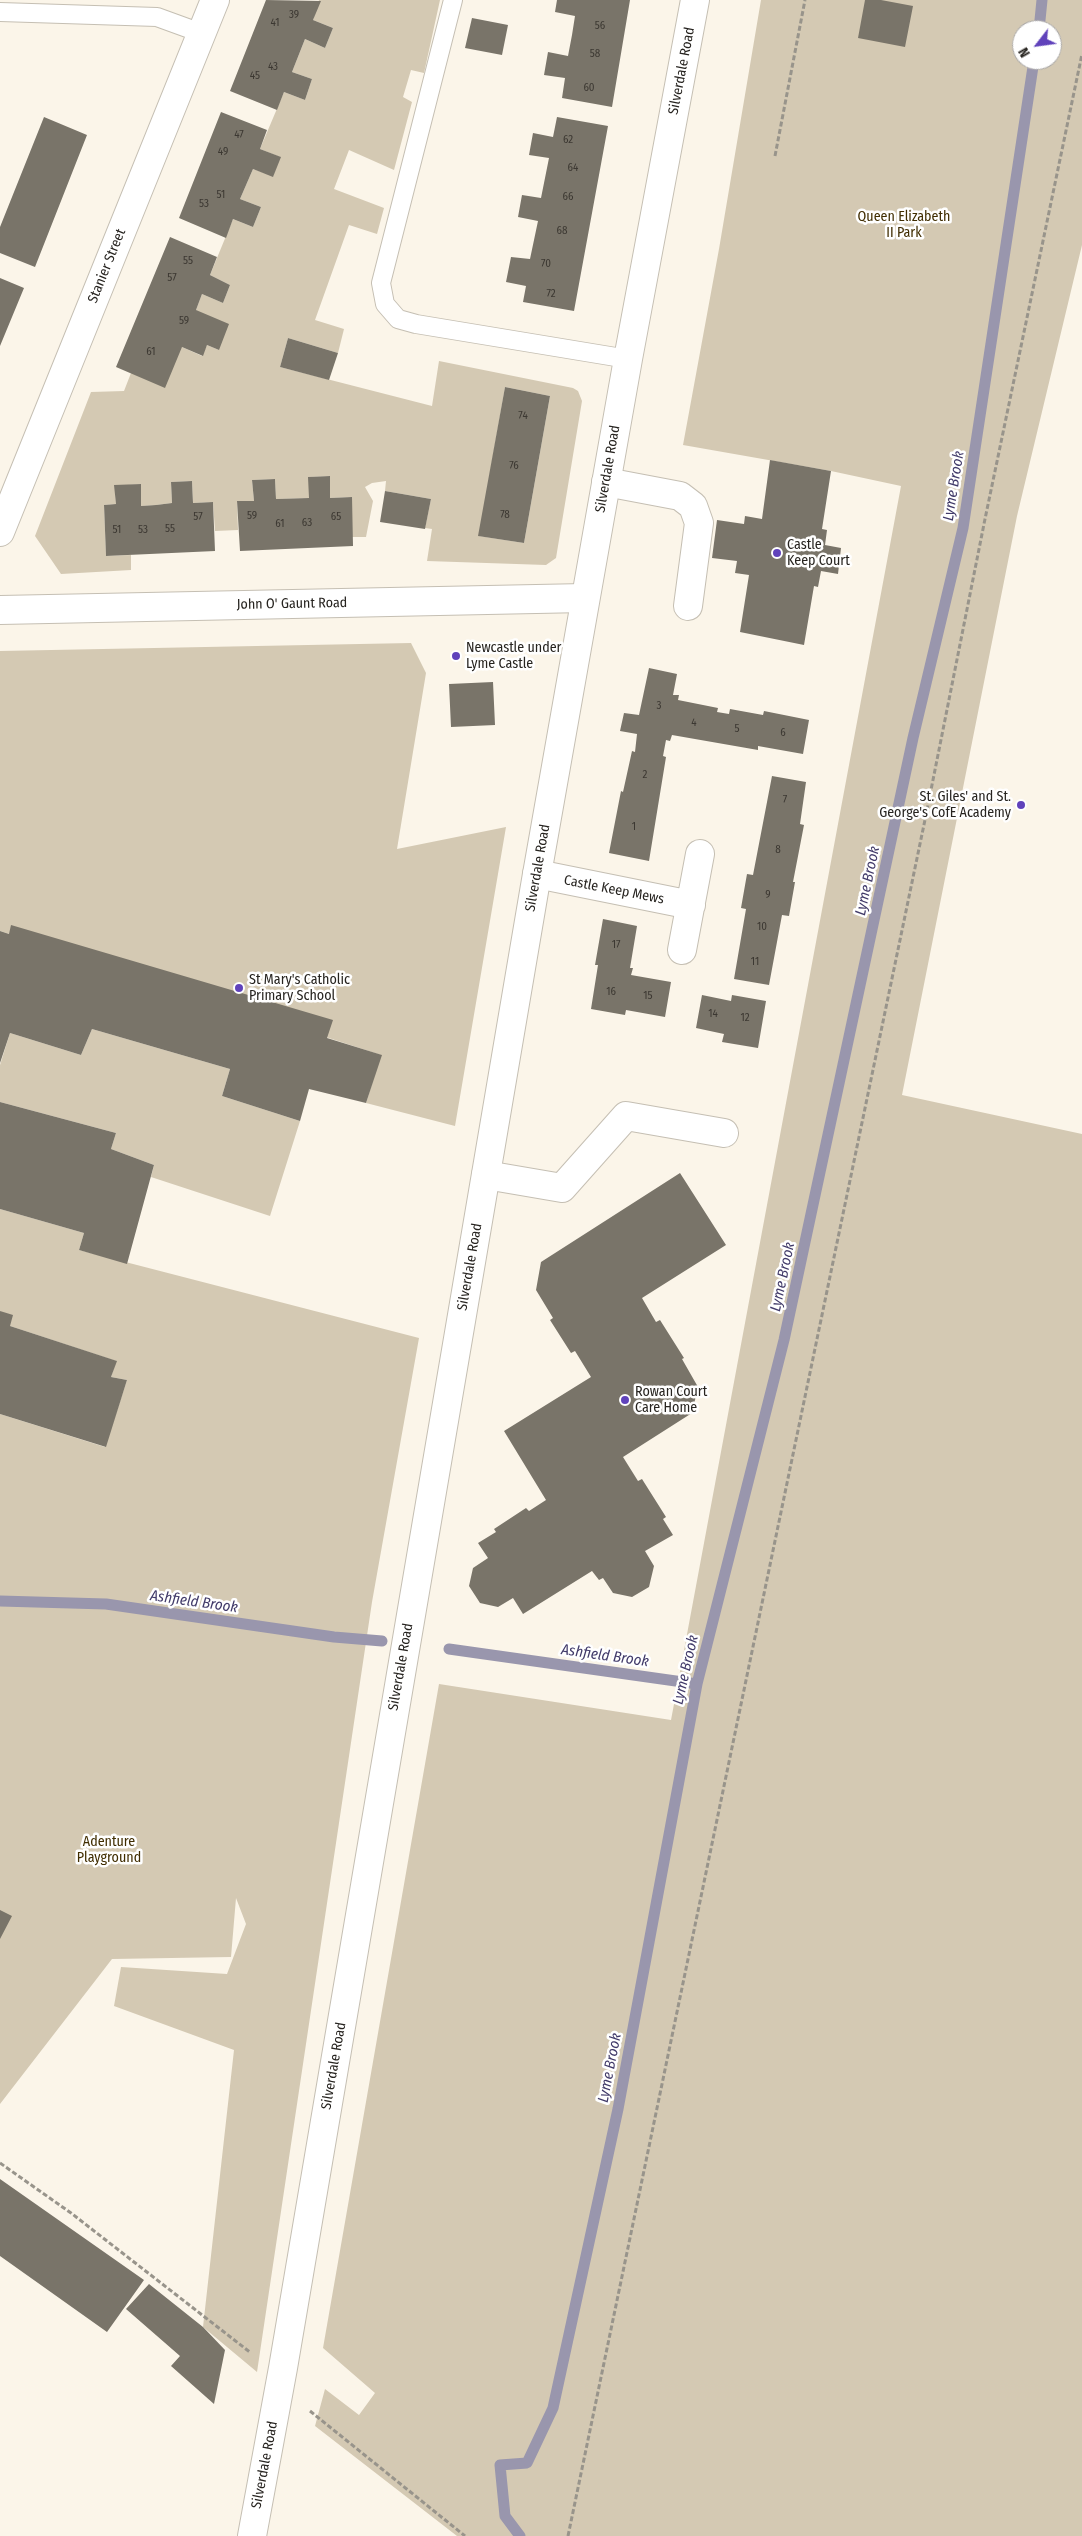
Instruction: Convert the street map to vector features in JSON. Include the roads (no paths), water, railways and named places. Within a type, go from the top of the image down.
[{"type":"main road","name":"Stanier Street","points":[[0,532],[215,0]]},
{"type":"main road","name":"Silverdale Road","points":[[252,2536],[283,2368],[585,598],[695,0]]},
{"type":"main road","points":[[606,482],[680,496],[693,506],[699,523],[688,606]]},
{"type":"main road","name":"John O' Gaunt Road","points":[[0,610],[585,598]]},
{"type":"main road","points":[[682,950],[700,854]]},
{"type":"main road","name":"Castle Keep Mews","points":[[537,874],[690,905]]},
{"type":"main road","points":[[486,1175],[562,1188],[626,1116],[724,1133]]},
{"type":"lane","points":[[453,0],[381,283],[385,304],[398,318],[416,324],[628,359]]},
{"type":"lane","points":[[0,12],[158,17],[201,33]]},
{"type":"waterway","name":"Lyme Brook","points":[[1040,20],[1042,0]]},
{"type":"waterway","name":"Lyme Brook","points":[[520,2536],[505,2516],[500,2465],[527,2463],[553,2408],[618,2109],[697,1684],[784,1340],[913,738],[963,528],[1032,70]]},
{"type":"waterway","name":"Ashfield Brook","points":[[0,1601],[106,1604],[334,1637],[382,1641]]},
{"type":"waterway","name":"Ashfield Brook","points":[[449,1649],[697,1684]]},
{"type":"place","name":"Castle Keep Court","points":[[777,553]]},
{"type":"place","name":"Newcastle under Lyme Castle","points":[[456,656]]},
{"type":"place","name":"St. Giles' and St. George's CofE Academy","points":[[1021,805]]},
{"type":"place","name":"St Mary's Catholic Primary School","points":[[239,988]]},
{"type":"place","name":"Rowan Court Care Home","points":[[625,1400]]},
{"type":"park label","name":"Queen Elizabeth II Park","points":[[904,226]]},
{"type":"park label","name":"Adenture Playground","points":[[109,1850]]}]
